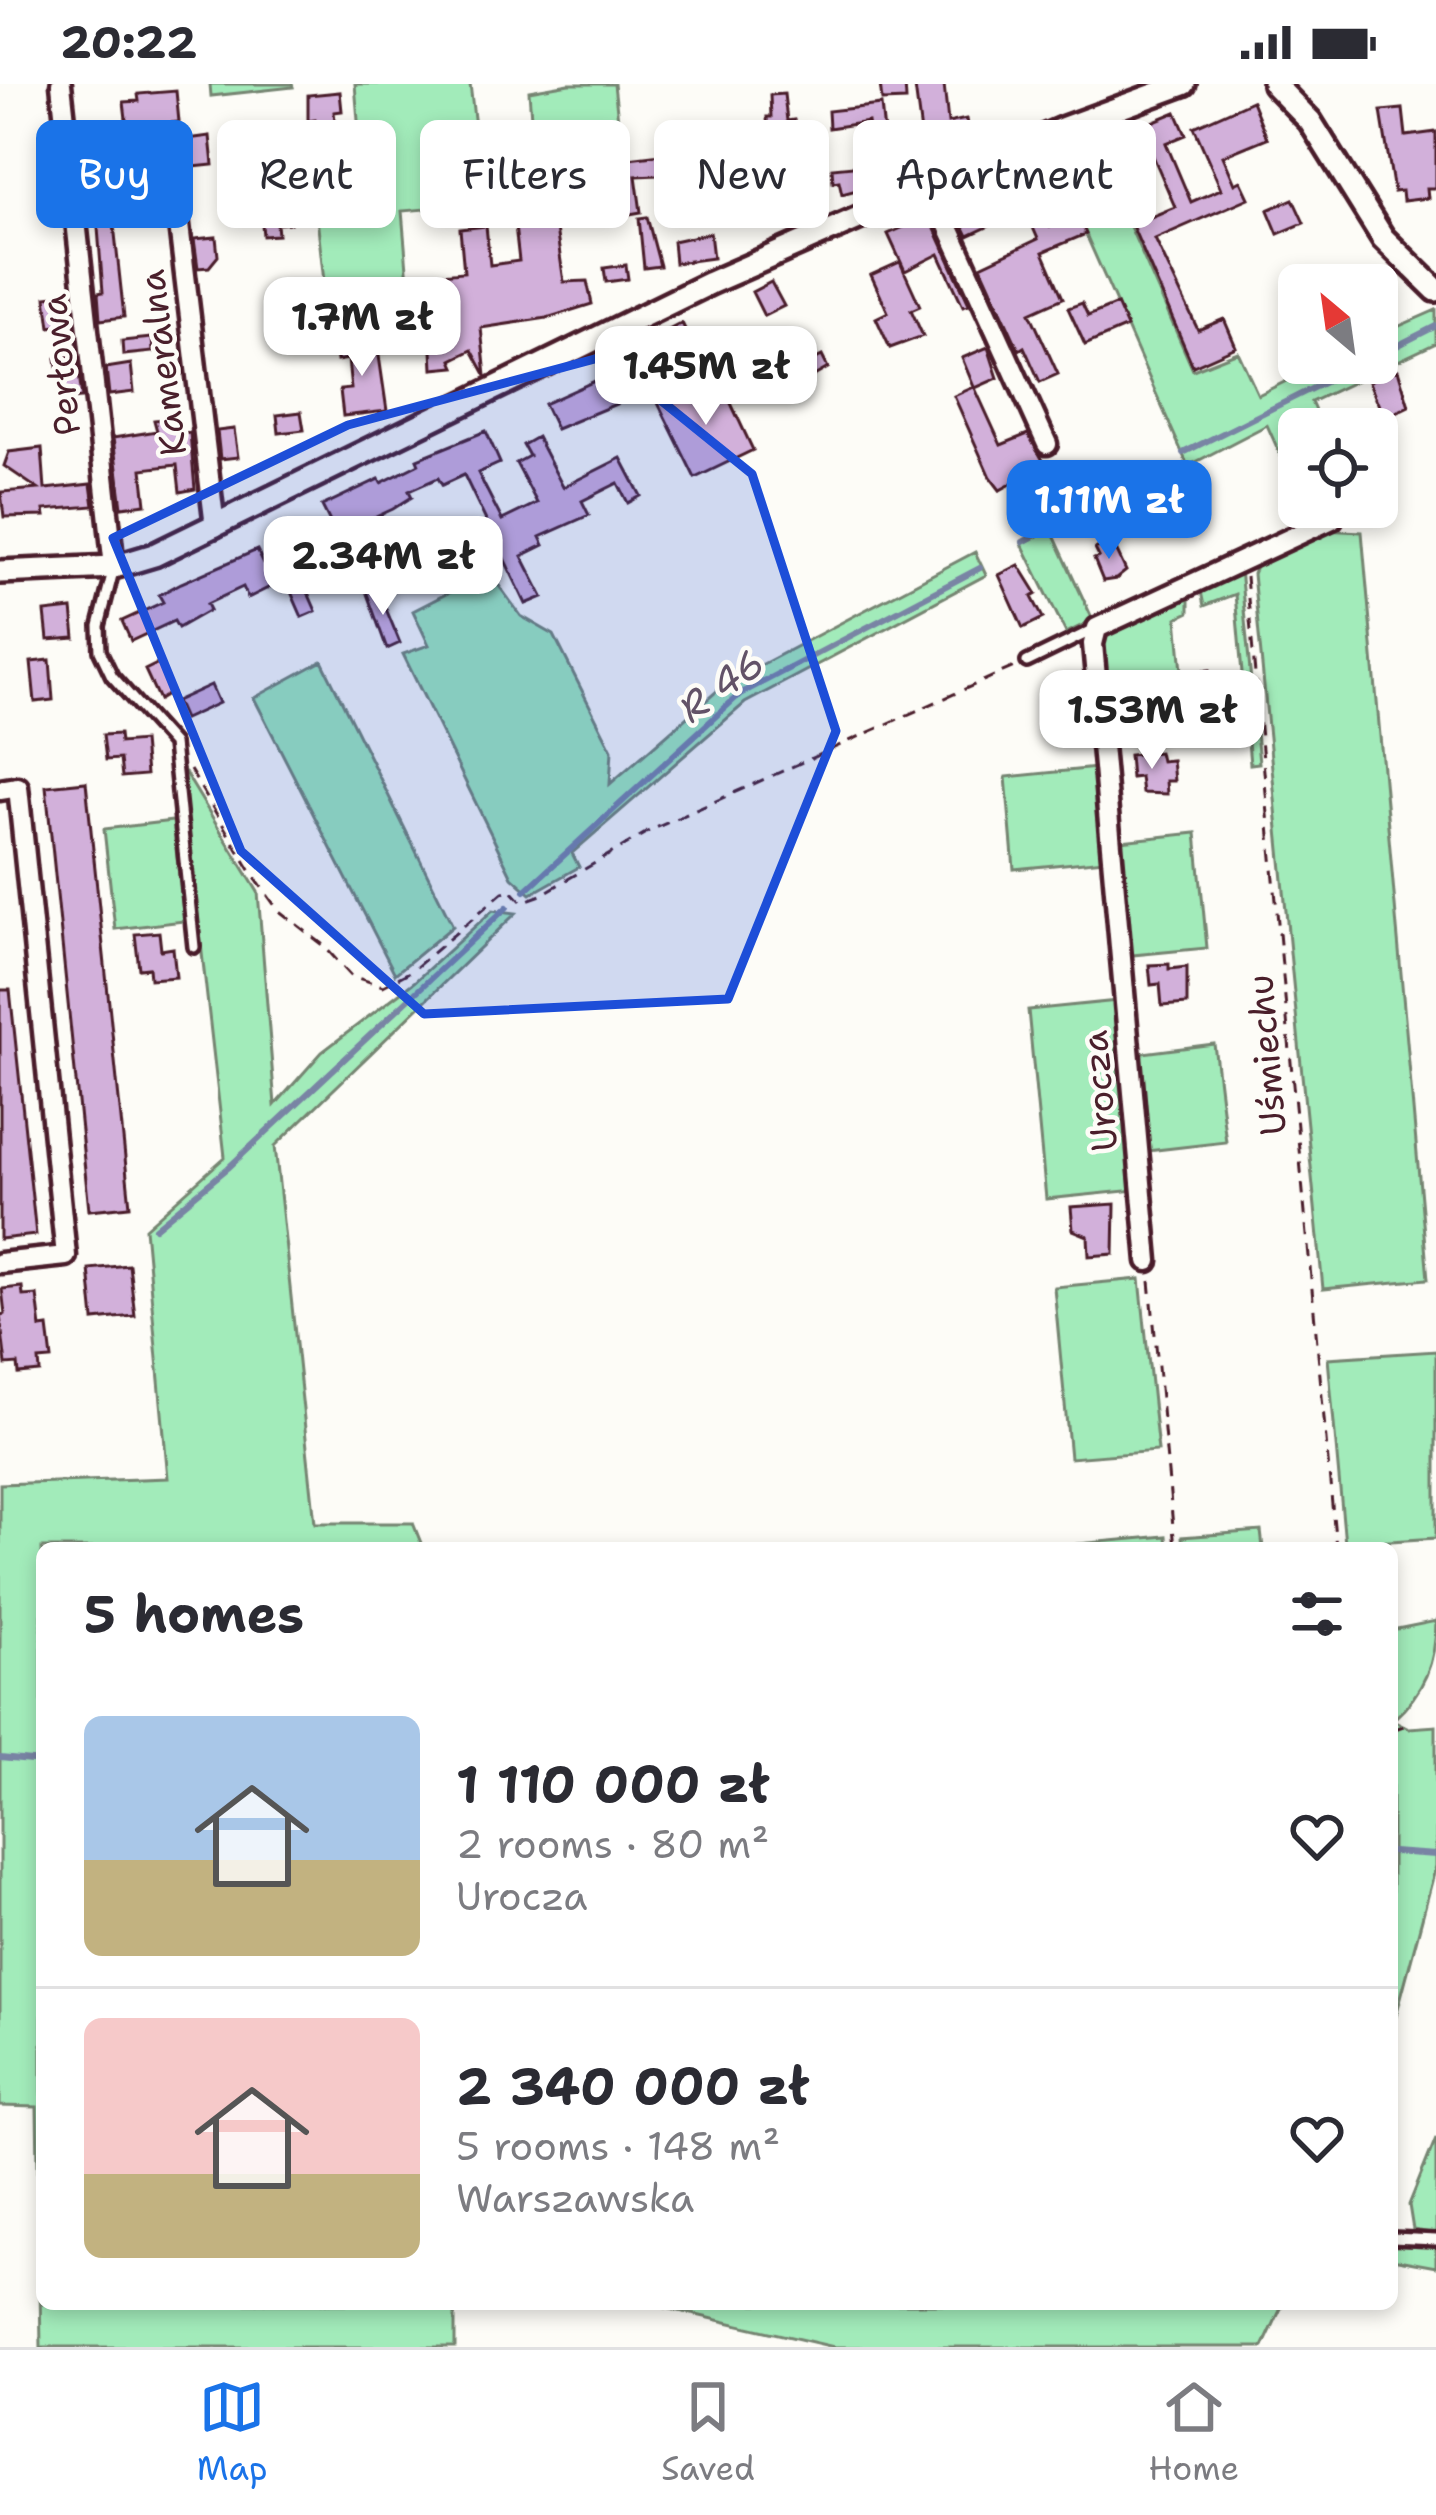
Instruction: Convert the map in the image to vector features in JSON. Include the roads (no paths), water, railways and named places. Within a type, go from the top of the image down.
[{"type":"street","name":"Perłowa","points":[[61,84],[114,567]]},
{"type":"street","points":[[1085,120],[1184,84]]},
{"type":"street","points":[[1275,84],[1310,121],[1383,238],[1436,290]]},
{"type":"street","points":[[0,572],[114,567],[154,555],[710,283],[853,220]]},
{"type":"street","name":"Kameralna","points":[[179,228],[215,527]]},
{"type":"street","points":[[949,228],[1047,444]]},
{"type":"street","points":[[1097,628],[1311,528]]},
{"type":"street","name":"Urocza","points":[[1097,628],[1093,662],[1097,716],[1148,1261]]},
{"type":"street","points":[[0,790],[18,788],[66,1256],[0,1263]]},
{"type":"lane","points":[[114,567],[99,626],[100,651],[112,676],[173,744],[194,947]]},
{"type":"lane","points":[[1027,662],[1097,628]]},
{"type":"lane","points":[[1398,2238],[1436,2240]]},
{"type":"waterway","name":"R 46","points":[[1398,345],[1436,326]]},
{"type":"waterway","name":"R 46","points":[[1183,453],[1321,384]]},
{"type":"waterway","name":"R 46","points":[[1023,542],[1109,495]]},
{"type":"waterway","name":"R 46","points":[[525,891],[740,694],[980,568]]},
{"type":"waterway","name":"R 46","points":[[155,1228],[228,1168],[507,907]]},
{"type":"waterway","points":[[0,1758],[36,1761]]},
{"type":"waterway","points":[[1398,1852],[1436,1855]]}]
